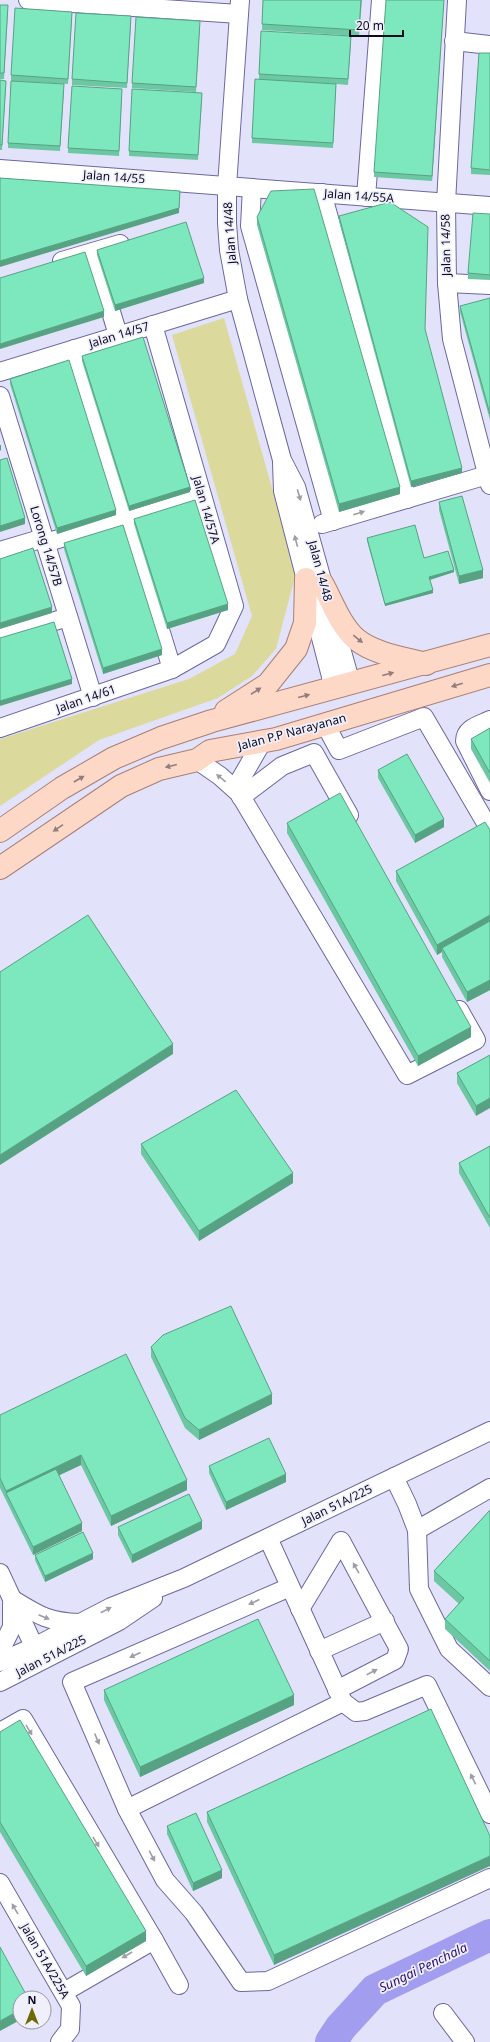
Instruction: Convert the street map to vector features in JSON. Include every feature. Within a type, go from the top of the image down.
[{"type":"main road","points":[[314,581],[355,638],[369,647],[426,664]]},
{"type":"main road","points":[[212,721],[268,684],[296,648],[305,623],[314,581]]},
{"type":"main road","points":[[0,831],[62,788],[114,758],[161,738],[212,721],[344,692],[426,664],[490,645]]},
{"type":"main road","name":"Jalan P.P Narayanan","points":[[0,868],[121,786],[159,769],[203,756],[262,742],[490,675]]},
{"type":"main road","points":[[344,692],[366,704],[424,695]]},
{"type":"main road","points":[[203,756],[243,735],[334,710],[344,692]]},
{"type":"street","points":[[40,0],[240,7]]},
{"type":"street","points":[[366,197],[381,0]]},
{"type":"street","name":"Jalan 14/58","points":[[457,0],[446,203],[447,283],[452,339],[489,480]]},
{"type":"street","name":"Jalan 14/48","points":[[240,7],[227,186],[229,250],[238,299],[282,460],[296,487],[308,528],[314,581]]},
{"type":"street","points":[[454,41],[490,45]]},
{"type":"street","name":"Jalan 14/55","points":[[0,169],[227,186]]},
{"type":"street","name":"Jalan 14/55A","points":[[227,186],[490,206]]},
{"type":"street","points":[[252,188],[250,226],[333,521]]},
{"type":"street","points":[[322,193],[407,499]]},
{"type":"street","points":[[43,266],[135,239]]},
{"type":"street","points":[[93,252],[118,335]]},
{"type":"street","points":[[447,283],[490,285]]},
{"type":"street","name":"Jalan 14/57","points":[[0,372],[238,299]]},
{"type":"street","name":"Jalan 14/57A","points":[[153,324],[234,606],[216,644],[172,668]]},
{"type":"street","points":[[74,349],[172,668]]},
{"type":"street","name":"Lorong 14/57B","points":[[0,396],[92,697]]},
{"type":"street","points":[[0,460],[18,455]]},
{"type":"street","name":"Jalan 14/48","points":[[282,460],[283,491],[314,581],[344,692]]},
{"type":"street","points":[[308,528],[407,499],[489,480]]},
{"type":"street","points":[[0,551],[126,519],[202,496]]},
{"type":"street","points":[[0,638],[68,617]]},
{"type":"street","name":"Jalan 14/61","points":[[0,728],[172,668]]},
{"type":"street","points":[[325,724],[339,750],[424,717],[490,830]]},
{"type":"street","points":[[490,720],[467,731],[465,740],[490,791]]},
{"type":"street","points":[[240,795],[238,782],[262,742]]},
{"type":"street","points":[[240,795],[282,766],[314,753],[357,828]]},
{"type":"street","points":[[203,756],[220,776],[240,795],[407,1075],[476,1040],[449,992]]},
{"type":"street","name":"Jalan 51A/225","points":[[0,1682],[80,1623],[111,1607],[184,1578],[490,1431]]},
{"type":"street","points":[[394,1477],[417,1530],[419,1589],[449,1649],[490,1687]]},
{"type":"street","points":[[417,1530],[490,1488]]},
{"type":"street","points":[[268,1538],[340,1696],[356,1712],[365,1711],[427,1684],[490,1814]]},
{"type":"street","points":[[127,1809],[340,1696],[395,1660],[399,1649],[341,1541],[300,1609]]},
{"type":"street","points":[[0,1573],[37,1654]]},
{"type":"street","name":"Jalan 51A/225","points":[[0,1662],[37,1654],[119,1621],[184,1578]]},
{"type":"street","points":[[290,1587],[72,1682],[127,1809],[165,1880],[194,1913],[241,1982],[268,1981],[490,1878]]},
{"type":"street","points":[[12,1599],[40,1615],[58,1622],[80,1623]]},
{"type":"street","points":[[0,1651],[12,1628],[12,1599]]},
{"type":"street","points":[[319,1651],[385,1621]]},
{"type":"street","points":[[0,1732],[23,1719],[154,1940],[178,1985]]},
{"type":"street","name":"Jalan 51A/225A","points":[[0,1883],[71,2006],[70,2029],[60,2042]]},
{"type":"street","points":[[64,1992],[154,1940]]},
{"type":"street","points":[[443,2013],[465,2042]]},
{"type":"shaded area","points":[[224,318],[296,573],[276,649],[252,676],[218,698],[99,740],[0,806],[0,739],[189,679],[235,654],[252,616],[172,335]]},
{"type":"building","points":[[263,0],[361,0],[359,30],[262,24]]},
{"type":"building","points":[[386,0],[444,0],[432,176],[374,172]]},
{"type":"building","points":[[0,5],[8,5],[4,73],[0,73]]},
{"type":"building","points":[[15,8],[72,12],[68,79],[11,75]]},
{"type":"building","points":[[76,13],[131,16],[127,83],[72,79]]},
{"type":"building","points":[[136,17],[200,21],[196,87],[132,83]]},
{"type":"building","points":[[261,31],[351,36],[348,79],[259,74]]},
{"type":"building","points":[[479,53],[490,53],[490,170],[471,168]]},
{"type":"building","points":[[255,79],[336,84],[333,143],[252,138]]},
{"type":"building","points":[[0,80],[6,81],[2,145],[0,145]]},
{"type":"building","points":[[11,81],[64,84],[60,146],[8,143]]},
{"type":"building","points":[[72,86],[122,89],[119,151],[68,148]]},
{"type":"building","points":[[132,89],[202,93],[198,155],[129,151]]},
{"type":"building","points":[[0,178],[180,191],[179,208],[0,261]]},
{"type":"building","points":[[314,189],[400,487],[339,504],[257,217],[271,191]]},
{"type":"building","points":[[390,202],[428,227],[425,329],[462,468],[411,481],[339,216]]},
{"type":"building","points":[[473,213],[490,214],[490,275],[468,273]]},
{"type":"building","points":[[186,222],[204,278],[115,305],[97,250]]},
{"type":"building","points":[[85,252],[104,311],[0,344],[0,278]]},
{"type":"building","points":[[490,298],[490,414],[460,306]]},
{"type":"building","points":[[143,337],[190,487],[129,506],[82,356]]},
{"type":"building","points":[[69,360],[116,510],[57,528],[10,379]]},
{"type":"building","points":[[7,458],[25,518],[0,526],[0,460]]},
{"type":"building","points":[[462,496],[483,570],[459,576],[439,502]]},
{"type":"building","points":[[195,500],[228,604],[167,623],[134,519]]},
{"type":"building","points":[[123,525],[162,649],[103,668],[64,543]]},
{"type":"building","points":[[415,525],[424,558],[448,551],[454,570],[429,577],[433,590],[385,604],[367,538]]},
{"type":"building","points":[[33,548],[52,607],[0,623],[0,559]]},
{"type":"building","points":[[54,622],[72,679],[0,701],[0,638]]},
{"type":"building","points":[[490,728],[490,773],[471,739]]},
{"type":"building","points":[[407,754],[444,819],[415,835],[378,770]]},
{"type":"building","points":[[340,793],[471,1027],[418,1056],[287,823]]},
{"type":"building","points":[[485,822],[490,830],[490,915],[437,945],[396,871]]},
{"type":"building","points":[[88,915],[173,1044],[0,1155],[0,972]]},
{"type":"building","points":[[490,921],[490,980],[467,992],[442,948]]},
{"type":"building","points":[[490,1055],[490,1098],[476,1106],[457,1073]]},
{"type":"building","points":[[236,1090],[293,1173],[199,1231],[141,1144]]},
{"type":"building","points":[[490,1146],[490,1218],[459,1163]]},
{"type":"building","points":[[231,1306],[272,1394],[199,1430],[185,1418],[151,1347],[163,1335]]},
{"type":"building","points":[[126,1354],[187,1480],[111,1516],[81,1455],[6,1491],[0,1478],[0,1415]]},
{"type":"building","points":[[269,1438],[286,1474],[226,1502],[209,1466]]},
{"type":"building","points":[[56,1469],[82,1523],[33,1547],[6,1493]]},
{"type":"building","points":[[189,1494],[202,1521],[132,1555],[118,1527]]},
{"type":"building","points":[[490,1510],[490,1661],[445,1619],[464,1598],[434,1571]]},
{"type":"building","points":[[83,1532],[93,1553],[45,1576],[35,1555]]},
{"type":"building","points":[[258,1619],[294,1695],[140,1767],[104,1690]]},
{"type":"building","points":[[431,1709],[490,1836],[490,1856],[274,1955],[207,1812]]},
{"type":"building","points":[[20,1720],[146,1931],[86,1966],[0,1822],[0,1732]]},
{"type":"building","points":[[196,1813],[222,1870],[193,1883],[167,1826]]},
{"type":"building","points":[[0,1947],[24,1990],[12,1990],[12,2014],[0,2021]]},
{"type":"waterway","name":"Sungai Penchala","points":[[331,2042],[341,2027],[375,1990],[490,1935]]}]
